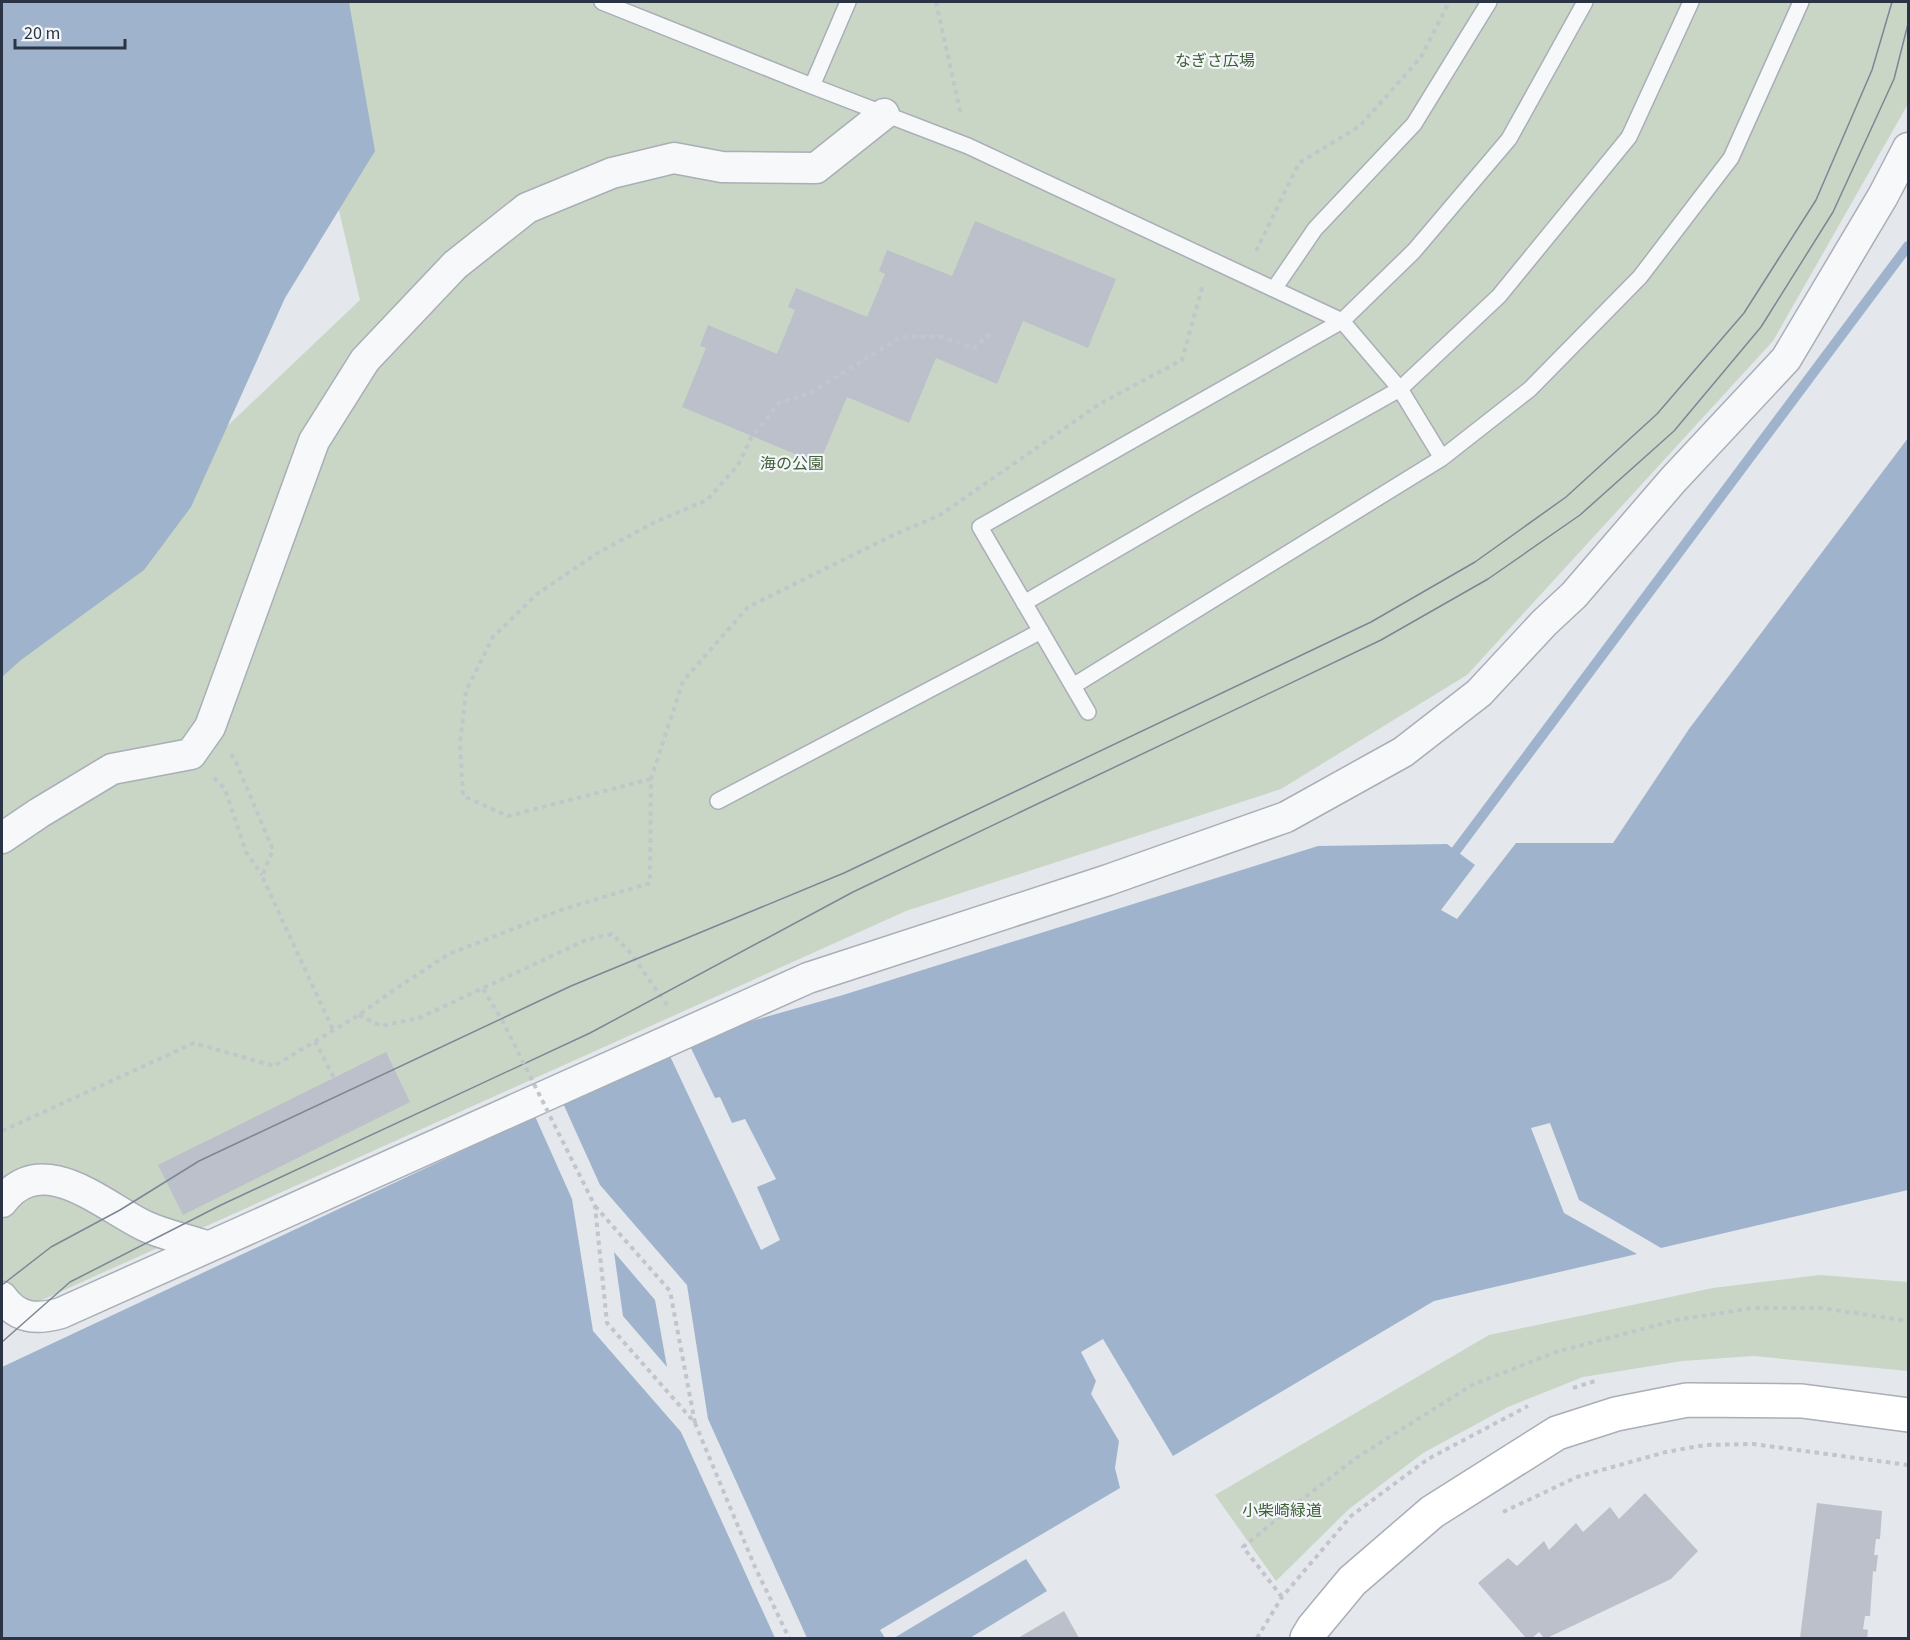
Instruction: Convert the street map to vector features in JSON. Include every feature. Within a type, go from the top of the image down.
[{"type":"street","points":[[2,838],[112,769],[190,754],[210,727],[314,441],[365,360],[455,265],[527,208],[612,173],[674,158],[723,166],[816,168],[884,114]]},
{"type":"street","points":[[2,1297],[9,1307],[22,1315],[44,1318],[61,1312],[808,978],[1108,880],[1286,817],[1403,752],[1479,693],[1574,594],[1673,480],[1786,359],[1883,196],[1908,148]]},
{"type":"street","points":[[4,1197],[23,1184],[42,1180],[62,1181],[83,1189],[147,1227],[206,1246]]},
{"type":"street","points":[[1307,1638],[1352,1581],[1432,1512],[1557,1433],[1616,1414],[1688,1400],[1802,1401],[1908,1415]]},
{"type":"lane","points":[[602,2],[968,146],[1342,321],[1400,389],[1442,458]]},
{"type":"lane","points":[[812,86],[848,2]]},
{"type":"lane","points":[[1274,289],[1315,229],[1414,123],[1489,2]]},
{"type":"lane","points":[[1088,712],[980,527],[1342,321],[1414,252],[1509,139],[1585,2]]},
{"type":"lane","points":[[1024,603],[1400,389],[1498,296],[1629,137],[1691,2]]},
{"type":"lane","points":[[1073,686],[1442,458],[1530,389],[1640,277],[1731,158],[1801,2]]},
{"type":"lane","points":[[718,801],[1041,631]]},
{"type":"path","points":[[936,2],[968,146]]},
{"type":"path","points":[[1244,275],[1299,163],[1360,126],[1421,57],[1449,2]]},
{"type":"path","points":[[2,1131],[194,1043],[274,1066],[359,1015],[449,954],[561,910],[651,883],[651,779],[683,681],[748,608],[889,537],[940,515],[1101,404],[1182,360],[1210,261]]},
{"type":"path","points":[[651,779],[508,816],[463,796],[460,744],[466,691],[493,637],[537,594],[596,554],[653,523],[707,500],[738,465],[751,438],[780,403],[810,393],[901,337],[942,337],[974,348],[992,332]]},
{"type":"path","points":[[210,727],[235,760],[273,850],[262,876]]},
{"type":"path","points":[[225,789],[246,852],[262,876],[333,1030]]},
{"type":"path","points":[[359,1015],[381,1026],[419,1018],[586,940],[612,934],[629,951],[686,1032]]},
{"type":"path","points":[[483,988],[502,1020],[595,1206],[670,1291],[695,1423],[755,1567],[789,1638]]},
{"type":"path","points":[[315,1041],[334,1078]]},
{"type":"path","points":[[595,1206],[607,1323],[695,1423]]},
{"type":"path","points":[[1281,1597],[1243,1547],[1356,1458],[1472,1384],[1556,1352],[1676,1320],[1753,1308],[1822,1308],[1908,1321]]},
{"type":"path","points":[[1503,1512],[1577,1477],[1666,1452],[1705,1445],[1754,1444],[1908,1465]]},
{"type":"green space","name":"海の公園","points":[[290,2],[1908,2],[1908,104],[1773,341],[1467,675],[1281,789],[906,911],[2,1318],[2,640],[360,300]]},
{"type":"green space","name":"小柴崎緑道","points":[[1820,1275],[1908,1282],[1908,1371],[1753,1356],[1682,1361],[1583,1377],[1508,1407],[1423,1453],[1349,1509],[1276,1581],[1215,1495],[1489,1335],[1713,1288]]},
{"type":"water","points":[[2,2],[349,2],[375,151],[285,298],[191,507],[144,570],[21,660],[2,677]]},
{"type":"water","points":[[1908,438],[1908,1190],[1661,1248],[1579,1200],[1550,1123],[1531,1128],[1564,1213],[1637,1254],[1434,1301],[1173,1456],[1103,1339],[1081,1352],[1096,1381],[1091,1394],[1119,1441],[1115,1468],[1120,1488],[880,1630],[885,1638],[2,1638],[2,1367],[669,1054],[761,1250],[780,1240],[757,1187],[776,1179],[745,1119],[732,1123],[720,1097],[715,1098],[689,1044],[716,1031],[843,995],[1318,846],[1447,844],[1475,865],[1441,910],[1457,919],[1516,843],[1613,843],[1689,729]]},
{"type":"water","points":[[1026,1559],[1047,1591],[970,1638],[894,1638]]},
{"type":"pier","points":[[562,1101],[600,1185],[687,1285],[708,1419],[807,1638],[775,1638],[681,1432],[593,1331],[572,1199],[534,1114]],"holes":[[[614,1252],[655,1300],[667,1367],[623,1316]]]},
{"type":"building","points":[[975,221],[1116,279],[1088,348],[1023,321],[997,384],[936,358],[909,423],[847,397],[819,464],[682,407],[706,348],[700,346],[708,325],[777,354],[795,310],[788,307],[796,288],[867,317],[885,274],[879,271],[887,250],[952,276]]},
{"type":"building","points":[[386,1052],[410,1102],[183,1215],[158,1165]]},
{"type":"building","points":[[1645,1493],[1698,1551],[1671,1579],[1547,1638],[1539,1632],[1532,1638],[1526,1638],[1478,1583],[1508,1558],[1517,1566],[1544,1541],[1549,1550],[1576,1523],[1583,1532],[1610,1507],[1619,1519]]},
{"type":"building","points":[[1817,1503],[1882,1511],[1880,1539],[1876,1539],[1874,1555],[1878,1555],[1876,1572],[1873,1571],[1870,1616],[1865,1616],[1863,1629],[1868,1630],[1867,1638],[1800,1638]]},
{"type":"building","points":[[1064,1611],[1079,1638],[1018,1638]]},
{"type":"waterway","points":[[1449,860],[1908,246]]},
{"type":"tram line","points":[[2,1285],[51,1247],[120,1210],[199,1161],[571,986],[844,873],[1371,622],[1475,562],[1566,497],[1657,414],[1744,313],[1816,200],[1872,70],[1892,2]]},
{"type":"tram line","points":[[2,1342],[70,1282],[221,1205],[590,1033],[853,892],[1381,640],[1488,579],[1580,515],[1674,431],[1761,327],[1833,212],[1894,79],[1908,24]]},
{"type":"park label","name":"なぎさ広場","points":[[1215,60]]}]
